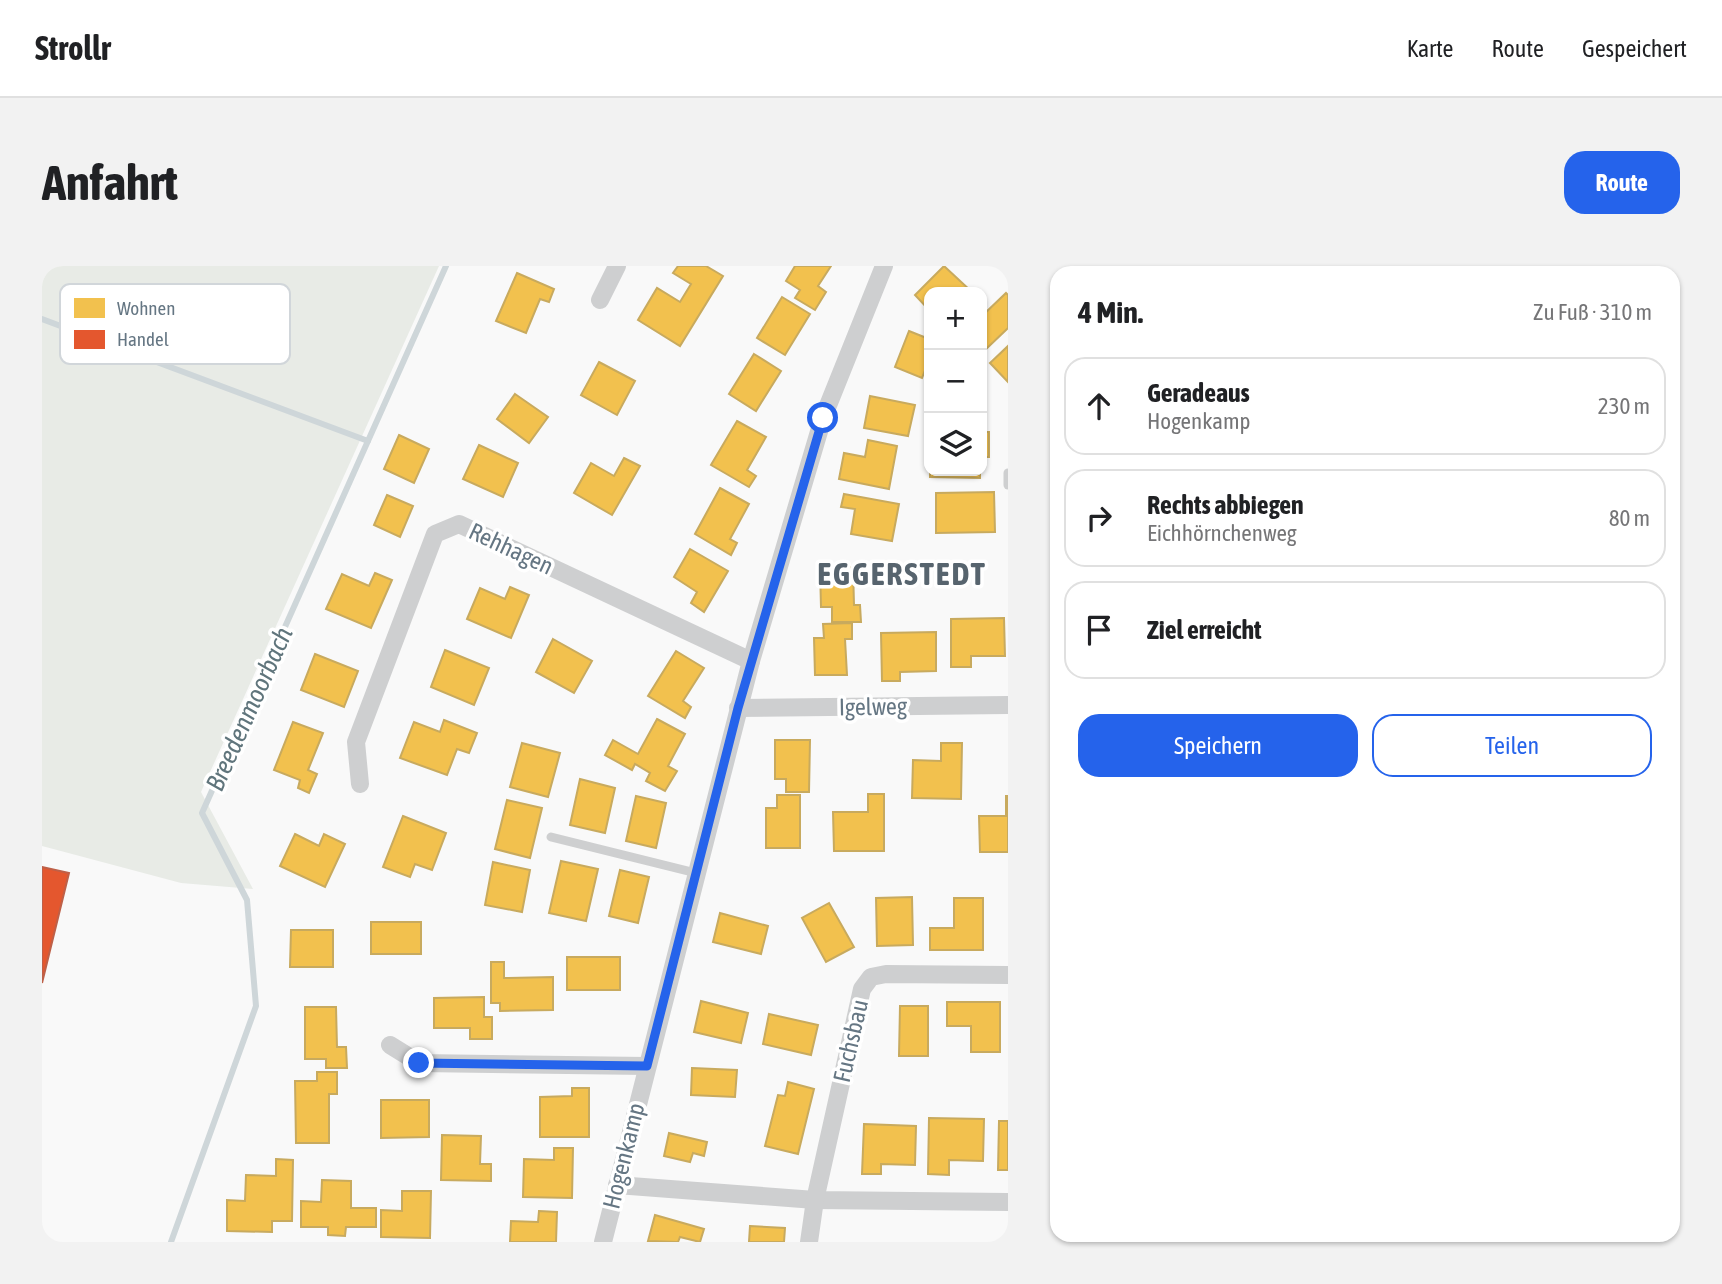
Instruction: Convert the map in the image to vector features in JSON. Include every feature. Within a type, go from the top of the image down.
[{"type":"street","points":[[600,300],[617,266]]},
{"type":"street","name":"Hogenkamp","points":[[603,1242],[751,661],[823,418],[884,266]]},
{"type":"street","name":"Rehhagen","points":[[360,784],[356,742],[435,534],[458,524],[751,661]]},
{"type":"street","name":"Igelweg","points":[[738,708],[1008,705]]},
{"type":"street","name":"Fuchsbau","points":[[809,1242],[815,1200],[862,989],[872,977],[886,974],[1008,975]]},
{"type":"street","points":[[390,1045],[419,1063],[647,1066]]},
{"type":"street","points":[[617,1185],[815,1200],[1008,1202]]},
{"type":"lane","points":[[1008,473],[1008,485]]},
{"type":"lane","points":[[551,837],[696,873]]},
{"type":"shaded area","points":[[42,266],[439,266],[201,792],[253,889],[181,883],[42,846]]},
{"type":"building: Wohnen","points":[[678,266],[706,266],[723,276],[680,346],[638,320],[657,288],[680,302],[691,284],[673,273]]},
{"type":"building: Wohnen","points":[[795,266],[831,266],[818,286],[826,292],[815,310],[795,298],[800,290],[786,281]]},
{"type":"building: Wohnen","points":[[944,266],[967,287],[924,287],[924,305],[915,295]]},
{"type":"building: Wohnen","points":[[517,273],[554,289],[549,302],[540,299],[526,333],[496,321]]},
{"type":"building: Wohnen","points":[[1006,293],[1008,295],[1008,328],[987,348],[987,311]]},
{"type":"building: Wohnen","points":[[782,297],[810,314],[785,355],[757,338]]},
{"type":"building: Wohnen","points":[[909,331],[924,337],[922,378],[895,367]]},
{"type":"building: Wohnen","points":[[1008,346],[1008,382],[990,363]]},
{"type":"building: Wohnen","points":[[754,354],[781,371],[756,411],[729,394]]},
{"type":"building: Wohnen","points":[[599,362],[635,381],[617,415],[581,395]]},
{"type":"building: Wohnen","points":[[515,394],[548,417],[529,443],[497,419]]},
{"type":"building: Wohnen","points":[[870,396],[915,405],[908,436],[864,428]]},
{"type":"building: Wohnen","points":[[737,421],[766,437],[747,470],[756,476],[749,487],[711,465]]},
{"type":"building: Wohnen","points":[[987,432],[989,432],[987,457]]},
{"type":"building: Wohnen","points":[[399,435],[429,449],[414,483],[384,469]]},
{"type":"building: Wohnen","points":[[868,440],[897,446],[889,489],[839,479],[844,453],[865,457]]},
{"type":"building: Wohnen","points":[[479,445],[518,463],[503,497],[463,479]]},
{"type":"building: Wohnen","points":[[624,458],[640,466],[612,515],[574,493],[591,463],[614,476]]},
{"type":"building: Wohnen","points":[[980,476],[980,478],[930,477]]},
{"type":"building: Wohnen","points":[[720,488],[749,504],[730,539],[737,543],[731,555],[695,534]]},
{"type":"building: Wohnen","points":[[994,492],[995,532],[936,533],[936,493]]},
{"type":"building: Wohnen","points":[[844,494],[899,504],[892,541],[851,534],[855,509],[841,507]]},
{"type":"building: Wohnen","points":[[387,495],[413,506],[400,537],[374,525]]},
{"type":"building: Wohnen","points":[[690,549],[728,571],[704,612],[691,603],[697,592],[674,577]]},
{"type":"building: Wohnen","points":[[853,567],[854,605],[860,605],[861,622],[832,622],[832,607],[821,607],[820,568]]},
{"type":"building: Wohnen","points":[[375,573],[392,580],[371,628],[326,609],[342,574],[369,586]]},
{"type":"building: Wohnen","points":[[510,587],[529,595],[511,638],[467,619],[480,588],[505,599]]},
{"type":"building: Wohnen","points":[[1004,618],[1005,656],[971,656],[971,667],[951,667],[951,619]]},
{"type":"building: Wohnen","points":[[852,623],[852,639],[845,639],[847,675],[815,675],[814,638],[824,638],[823,624]]},
{"type":"building: Wohnen","points":[[936,632],[936,671],[900,672],[900,681],[882,681],[881,633]]},
{"type":"building: Wohnen","points":[[553,639],[592,661],[574,693],[536,672]]},
{"type":"building: Wohnen","points":[[445,650],[489,668],[474,705],[431,687]]},
{"type":"building: Wohnen","points":[[676,651],[704,668],[683,701],[691,707],[685,718],[648,696]]},
{"type":"building: Wohnen","points":[[315,654],[358,671],[344,707],[301,690]]},
{"type":"building: Wohnen","points":[[657,719],[685,734],[668,766],[677,771],[665,791],[646,781],[650,773],[635,764],[632,770],[605,755],[613,740],[638,754]]},
{"type":"building: Wohnen","points":[[444,720],[477,733],[469,753],[457,749],[447,775],[400,758],[414,722],[440,732]]},
{"type":"building: Wohnen","points":[[293,722],[323,733],[308,770],[317,774],[309,793],[298,788],[300,780],[274,770]]},
{"type":"building: Wohnen","points":[[775,740],[810,740],[809,792],[786,792],[786,779],[775,779]]},
{"type":"building: Wohnen","points":[[522,743],[560,753],[548,797],[510,787]]},
{"type":"building: Wohnen","points":[[941,743],[962,743],[961,799],[912,798],[913,760],[941,761]]},
{"type":"building: Wohnen","points":[[580,779],[615,788],[605,833],[570,825]]},
{"type":"building: Wohnen","points":[[868,794],[884,794],[884,851],[834,851],[833,812],[868,812]]},
{"type":"building: Wohnen","points":[[777,795],[800,795],[800,848],[766,848],[766,808],[777,808]]},
{"type":"building: Wohnen","points":[[636,796],[666,803],[656,848],[626,841]]},
{"type":"building: Wohnen","points":[[1006,796],[1008,852],[980,852],[979,816],[1006,816]]},
{"type":"building: Wohnen","points":[[507,800],[542,808],[530,858],[495,849]]},
{"type":"building: Wohnen","points":[[403,816],[446,833],[432,870],[415,864],[410,877],[383,867]]},
{"type":"building: Wohnen","points":[[295,834],[319,846],[324,834],[345,844],[325,887],[280,866]]},
{"type":"building: Wohnen","points":[[561,861],[598,869],[586,921],[549,913]]},
{"type":"building: Wohnen","points":[[493,862],[530,870],[522,912],[485,905]]},
{"type":"building: Wohnen","points":[[620,870],[649,877],[638,923],[609,916]]},
{"type":"building: Wohnen","points":[[912,897],[913,945],[877,946],[876,898]]},
{"type":"building: Wohnen","points":[[954,898],[983,898],[983,950],[930,950],[930,928],[954,928]]},
{"type":"building: Wohnen","points":[[829,903],[854,947],[826,962],[802,918]]},
{"type":"building: Wohnen","points":[[720,913],[768,926],[761,954],[713,942]]},
{"type":"building: Wohnen","points":[[371,922],[421,922],[421,954],[371,954]]},
{"type":"building: Wohnen","points":[[291,930],[333,930],[333,967],[290,967]]},
{"type":"building: Wohnen","points":[[567,957],[620,957],[620,990],[567,990]]},
{"type":"building: Wohnen","points":[[491,962],[504,962],[504,978],[553,977],[553,1010],[500,1011],[500,1003],[491,1003]]},
{"type":"building: Wohnen","points":[[484,997],[484,1017],[492,1017],[492,1039],[470,1039],[470,1028],[434,1028],[434,998]]},
{"type":"building: Wohnen","points":[[701,1001],[748,1013],[741,1043],[694,1032]]},
{"type":"building: Wohnen","points":[[947,1002],[1000,1002],[1000,1052],[971,1052],[971,1026],[947,1026]]},
{"type":"building: Wohnen","points":[[900,1006],[928,1006],[928,1056],[899,1056]]},
{"type":"building: Wohnen","points":[[305,1007],[336,1007],[337,1047],[346,1047],[347,1068],[326,1068],[326,1059],[305,1059]]},
{"type":"building: Wohnen","points":[[769,1014],[818,1025],[811,1055],[763,1044]]},
{"type":"building: Wohnen","points":[[692,1068],[737,1070],[735,1097],[691,1095]]},
{"type":"building: Wohnen","points":[[317,1072],[337,1072],[337,1094],[329,1094],[329,1143],[296,1143],[295,1081],[317,1081]]},
{"type":"building: Wohnen","points":[[788,1082],[814,1089],[798,1154],[765,1146],[778,1095],[785,1096]]},
{"type":"building: Wohnen","points":[[572,1088],[589,1088],[589,1137],[540,1137],[540,1097],[572,1096]]},
{"type":"building: Wohnen","points":[[381,1100],[429,1100],[429,1137],[381,1138]]},
{"type":"building: Wohnen","points":[[929,1118],[984,1119],[983,1161],[949,1160],[949,1175],[928,1174]]},
{"type":"building: Wohnen","points":[[999,1121],[1008,1121],[1008,1170],[998,1170]]},
{"type":"building: Wohnen","points":[[864,1124],[916,1126],[915,1165],[881,1164],[881,1174],[862,1174]]},
{"type":"building: Wohnen","points":[[669,1133],[707,1142],[704,1156],[693,1153],[690,1162],[664,1156]]},
{"type":"building: Wohnen","points":[[442,1135],[481,1136],[480,1164],[491,1164],[491,1181],[441,1180]]},
{"type":"building: Wohnen","points":[[554,1148],[573,1148],[572,1198],[523,1197],[524,1159],[554,1160]]},
{"type":"building: Wohnen","points":[[276,1159],[293,1160],[292,1221],[272,1221],[272,1232],[227,1231],[227,1200],[245,1201],[246,1175],[276,1176]]},
{"type":"building: Wohnen","points":[[322,1180],[351,1181],[351,1208],[376,1208],[376,1227],[346,1227],[345,1236],[328,1235],[328,1227],[301,1227],[301,1201],[321,1202]]},
{"type":"building: Wohnen","points":[[402,1191],[431,1191],[430,1238],[381,1237],[381,1210],[402,1211]]},
{"type":"building: Wohnen","points":[[539,1211],[557,1212],[556,1242],[510,1242],[511,1221],[538,1222]]},
{"type":"building: Wohnen","points":[[655,1215],[704,1229],[700,1242],[680,1237],[678,1242],[648,1241]]},
{"type":"building: Wohnen","points":[[750,1226],[785,1228],[784,1242],[749,1242]]},
{"type":"building: Handel","points":[[42,867],[69,873],[42,983]]},
{"type":"waterway","name":"Breedenmoorbach","points":[[171,1242],[256,1006],[247,900],[202,813],[446,266]]},
{"type":"waterway","points":[[42,319],[60,326]]},
{"type":"waterway","points":[[162,364],[368,441]]},
{"type":"district","name":"EGGERSTEDT","points":[[902,574]]},
{"type":"route","points":[[419,1063],[647,1066],[738,708],[823,418]]}]
